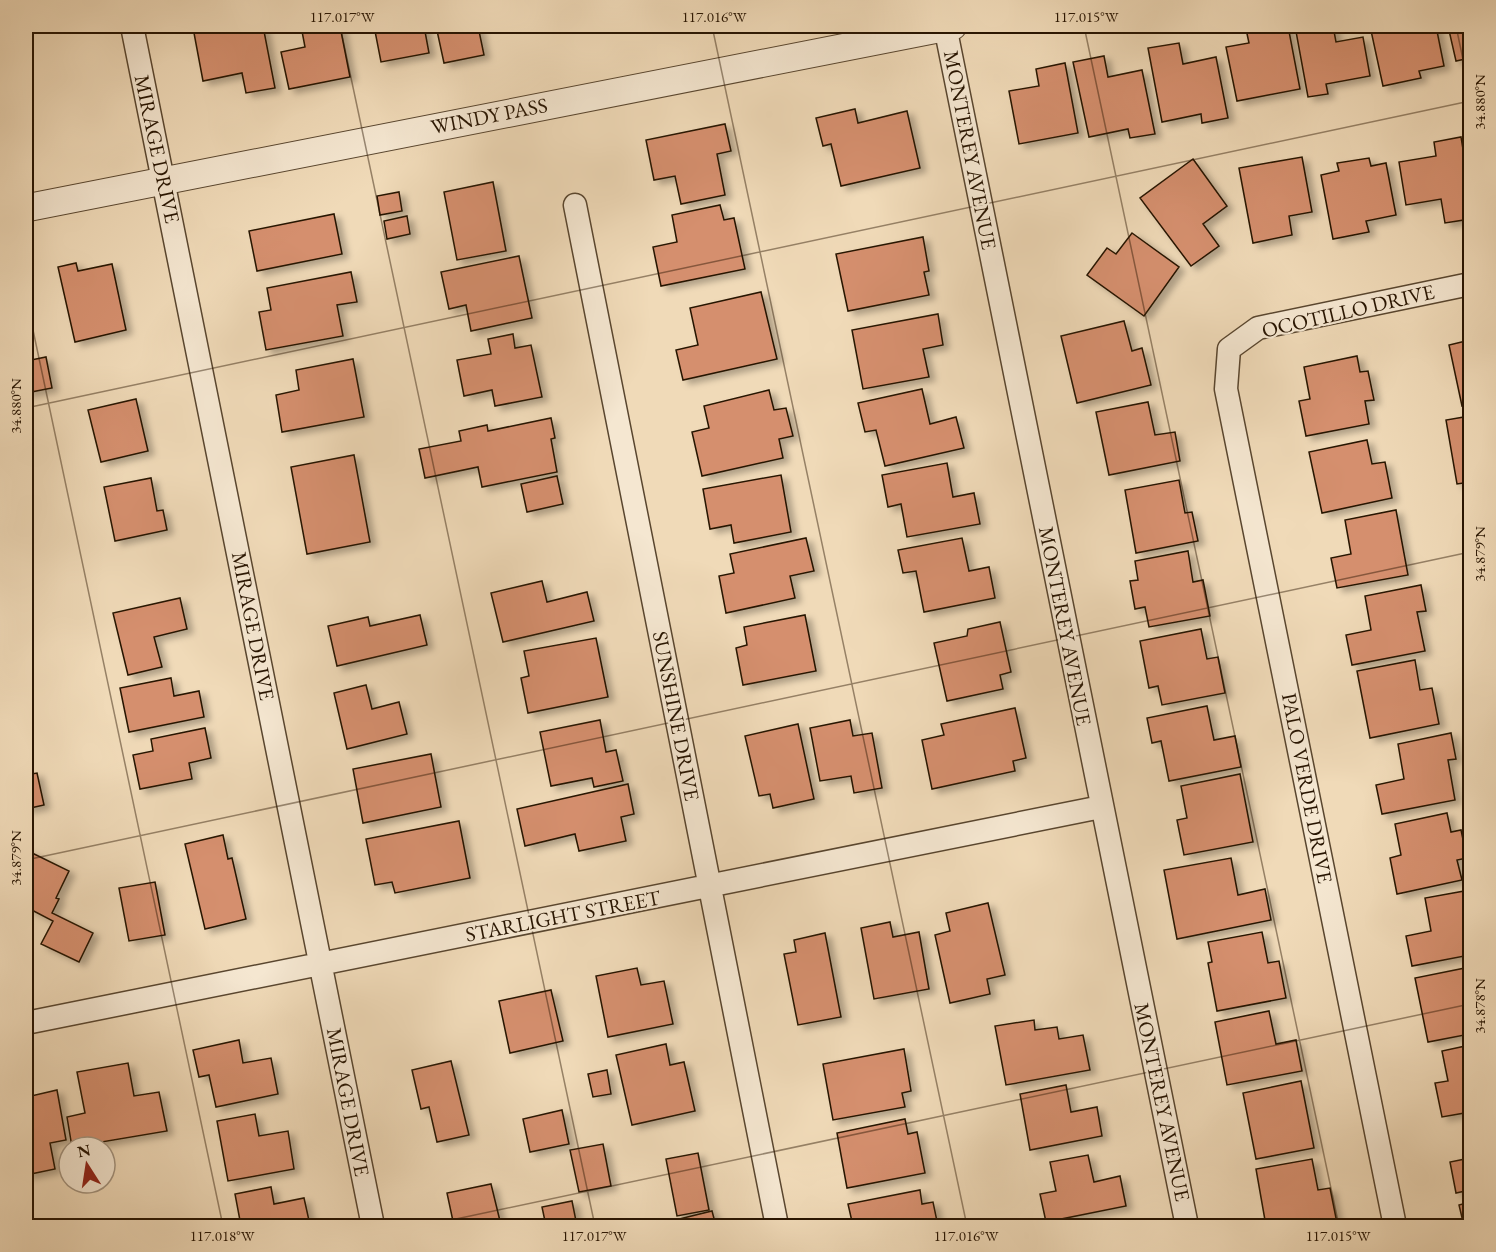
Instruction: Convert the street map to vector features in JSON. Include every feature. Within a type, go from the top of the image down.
[{"type":"street","name":"MIRAGE DRIVE","points":[[132,26],[373,1227]]},
{"type":"street","name":"WINDY PASS","points":[[26,208],[948,26]]},
{"type":"street","name":"MONTEREY AVENUE","points":[[948,26],[1101,807],[1187,1227]]},
{"type":"street","name":"SUNSHINE DRIVE","points":[[575,205],[777,1227]]},
{"type":"street","name":"OCOTILLO DRIVE","points":[[1229,349],[1258,328],[1470,284]]},
{"type":"street","name":"PALO VERDE DRIVE","points":[[1229,349],[1226,390],[1395,1227]]},
{"type":"street","name":"STARLIGHT STREET","points":[[26,1023],[1101,807]]},
{"type":"building","points":[[234,26],[263,26],[275,88],[246,93],[242,73],[203,81],[194,33]]},
{"type":"building","points":[[301,26],[340,26],[350,77],[289,89],[281,52],[305,47]]},
{"type":"building","points":[[374,26],[424,26],[429,53],[381,62]]},
{"type":"building","points":[[436,26],[478,26],[484,55],[444,63]]},
{"type":"building","points":[[1262,26],[1288,26],[1300,89],[1237,101],[1226,47],[1249,43],[1246,29]]},
{"type":"building","points":[[1295,26],[1333,26],[1336,42],[1363,37],[1370,76],[1326,84],[1328,94],[1308,97]]},
{"type":"building","points":[[1370,26],[1436,26],[1444,66],[1419,71],[1421,78],[1383,86]]},
{"type":"building","points":[[1448,26],[1470,26],[1470,58],[1456,61]]},
{"type":"building","points":[[1179,43],[1183,64],[1216,57],[1228,118],[1202,123],[1201,114],[1162,122],[1148,48]]},
{"type":"building","points":[[1104,56],[1108,77],[1142,70],[1155,134],[1130,138],[1128,129],[1089,137],[1073,62]]},
{"type":"building","points":[[1065,63],[1078,133],[1019,144],[1009,91],[1039,86],[1036,69]]},
{"type":"building","points":[[855,109],[858,123],[907,111],[920,168],[841,186],[831,144],[823,146],[816,118]]},
{"type":"building","points":[[725,124],[731,151],[717,154],[725,195],[681,204],[675,176],[654,180],[646,140]]},
{"type":"building","points":[[1461,137],[1470,193],[1470,219],[1445,223],[1441,199],[1406,205],[1399,162],[1436,156],[1434,142]]},
{"type":"building","points":[[1302,157],[1312,212],[1289,216],[1292,235],[1253,243],[1239,168]]},
{"type":"building","points":[[1369,158],[1371,166],[1386,163],[1396,215],[1366,221],[1369,232],[1333,239],[1321,175],[1339,171],[1337,163]]},
{"type":"building","points":[[1193,159],[1227,206],[1203,224],[1219,246],[1191,266],[1140,198]]},
{"type":"building","points":[[493,182],[506,251],[457,260],[444,192]]},
{"type":"building","points":[[399,192],[402,211],[380,215],[377,196]]},
{"type":"building","points":[[720,205],[724,220],[734,218],[745,269],[661,286],[653,247],[677,242],[672,215]]},
{"type":"building","points":[[334,214],[342,254],[257,271],[249,231]]},
{"type":"building","points":[[407,216],[410,234],[387,239],[384,221]]},
{"type":"building","points":[[1132,233],[1179,267],[1144,316],[1087,275],[1107,248],[1116,254]]},
{"type":"building","points":[[923,237],[929,271],[924,272],[929,295],[848,311],[836,254]]},
{"type":"building","points":[[519,256],[532,318],[471,331],[466,305],[449,309],[441,272]]},
{"type":"building","points":[[76,263],[78,271],[112,264],[126,330],[75,342],[58,267]]},
{"type":"building","points":[[351,272],[357,302],[337,305],[343,336],[266,350],[259,312],[271,310],[267,288]]},
{"type":"building","points":[[761,292],[777,359],[683,380],[676,350],[698,345],[690,308]]},
{"type":"building","points":[[938,314],[943,345],[923,349],[929,377],[863,389],[852,330]]},
{"type":"building","points":[[1124,321],[1132,351],[1142,348],[1151,385],[1077,403],[1061,336]]},
{"type":"building","points":[[513,334],[515,348],[531,345],[542,397],[495,406],[492,390],[464,396],[457,360],[491,354],[488,339]]},
{"type":"building","points":[[1470,340],[1470,404],[1462,406],[1449,345]]},
{"type":"building","points":[[1357,356],[1360,372],[1368,371],[1374,400],[1365,401],[1369,424],[1306,436],[1299,401],[1310,399],[1304,367]]},
{"type":"building","points":[[46,357],[52,388],[26,393],[26,361]]},
{"type":"building","points":[[353,359],[364,417],[282,432],[276,395],[299,390],[296,370]]},
{"type":"building","points":[[922,389],[930,424],[956,417],[964,448],[885,466],[876,430],[865,432],[858,403]]},
{"type":"building","points":[[769,390],[774,410],[786,408],[793,436],[779,439],[783,458],[702,476],[692,432],[709,428],[704,406]]},
{"type":"building","points":[[136,399],[148,451],[101,462],[88,410]]},
{"type":"building","points":[[1148,402],[1155,435],[1175,432],[1180,461],[1109,475],[1096,412]]},
{"type":"building","points":[[1470,416],[1470,482],[1457,484],[1446,420]]},
{"type":"building","points":[[551,418],[555,438],[551,439],[557,472],[482,487],[478,467],[425,478],[419,449],[461,441],[459,431],[487,425],[488,431]]},
{"type":"building","points":[[1367,440],[1372,464],[1385,462],[1392,498],[1322,513],[1309,452]]},
{"type":"building","points":[[354,455],[370,542],[307,554],[291,467]]},
{"type":"building","points":[[947,463],[953,497],[974,493],[980,524],[907,537],[901,504],[888,507],[882,475]]},
{"type":"building","points":[[781,475],[791,532],[734,543],[731,525],[710,529],[703,489]]},
{"type":"building","points":[[557,476],[563,504],[527,512],[521,484]]},
{"type":"building","points":[[151,478],[157,511],[163,510],[167,530],[115,541],[104,487]]},
{"type":"building","points":[[1179,480],[1185,513],[1192,512],[1198,541],[1136,553],[1125,490]]},
{"type":"building","points":[[1396,510],[1408,575],[1337,588],[1331,558],[1351,554],[1345,520]]},
{"type":"building","points":[[806,538],[814,571],[790,576],[795,598],[726,613],[719,576],[734,573],[730,554]]},
{"type":"building","points":[[962,538],[969,571],[989,567],[995,598],[924,612],[916,571],[903,573],[898,550]]},
{"type":"building","points":[[1188,551],[1193,582],[1203,580],[1210,616],[1149,627],[1145,607],[1135,609],[1130,581],[1138,580],[1135,561]]},
{"type":"building","points":[[542,581],[547,602],[587,592],[594,621],[503,642],[491,593]]},
{"type":"building","points":[[1421,585],[1426,611],[1417,612],[1425,651],[1352,665],[1346,635],[1371,630],[1365,596]]},
{"type":"building","points":[[180,598],[187,629],[154,637],[162,667],[128,675],[113,613]]},
{"type":"building","points":[[420,615],[427,645],[337,666],[328,626],[368,617],[370,626]]},
{"type":"building","points":[[805,615],[816,671],[743,685],[736,648],[747,645],[744,627]]},
{"type":"building","points":[[1000,622],[1011,672],[1000,675],[1003,689],[947,701],[934,643],[967,636],[968,629]]},
{"type":"building","points":[[1201,629],[1207,659],[1218,657],[1225,693],[1162,705],[1158,686],[1149,688],[1140,641]]},
{"type":"building","points":[[596,638],[608,697],[528,713],[521,678],[529,676],[524,651]]},
{"type":"building","points":[[1415,660],[1420,690],[1432,688],[1439,724],[1370,738],[1357,671]]},
{"type":"building","points":[[171,678],[174,696],[199,691],[204,717],[129,732],[120,688]]},
{"type":"building","points":[[366,685],[372,709],[399,702],[407,734],[347,749],[334,693]]},
{"type":"building","points":[[1207,706],[1214,740],[1235,736],[1241,767],[1169,781],[1161,741],[1152,743],[1147,718]]},
{"type":"building","points":[[1015,708],[1026,758],[1013,761],[1015,771],[932,789],[922,740],[944,735],[941,724]]},
{"type":"building","points":[[600,720],[606,752],[616,750],[623,781],[594,787],[592,778],[551,786],[540,732]]},
{"type":"building","points":[[850,720],[853,736],[872,733],[882,788],[854,793],[851,776],[820,781],[810,728]]},
{"type":"building","points":[[798,724],[814,799],[773,808],[770,794],[759,796],[745,736]]},
{"type":"building","points":[[205,728],[211,758],[189,763],[192,779],[140,789],[133,755],[153,751],[151,739]]},
{"type":"building","points":[[1451,733],[1456,759],[1448,760],[1455,800],[1382,814],[1376,785],[1404,779],[1398,744]]},
{"type":"building","points":[[431,754],[441,807],[363,823],[353,769]]},
{"type":"building","points":[[37,773],[44,805],[26,809],[26,775]]},
{"type":"building","points":[[1240,774],[1253,842],[1184,855],[1177,820],[1187,818],[1181,786]]},
{"type":"building","points":[[628,784],[634,814],[621,817],[626,841],[579,851],[575,834],[525,846],[517,809]]},
{"type":"building","points":[[1447,813],[1451,832],[1461,830],[1467,858],[1457,860],[1462,880],[1397,894],[1390,858],[1401,855],[1395,824]]},
{"type":"building","points":[[459,821],[470,878],[395,893],[392,882],[375,885],[366,839]]},
{"type":"building","points":[[223,835],[228,859],[232,858],[246,919],[205,929],[185,844]]},
{"type":"building","points":[[26,850],[69,871],[56,898],[59,899],[52,913],[93,933],[79,962],[41,944],[53,921],[26,907]]},
{"type":"building","points":[[1231,858],[1238,895],[1265,889],[1271,920],[1177,939],[1164,870]]},
{"type":"building","points":[[155,882],[165,935],[129,941],[119,888]]},
{"type":"building","points":[[1470,890],[1470,955],[1412,966],[1406,936],[1431,931],[1425,898]]},
{"type":"building","points":[[988,903],[1005,975],[987,979],[990,994],[950,1003],[935,935],[950,931],[946,913]]},
{"type":"building","points":[[890,922],[893,937],[919,932],[929,989],[874,999],[861,928]]},
{"type":"building","points":[[1262,932],[1268,963],[1279,961],[1286,998],[1217,1011],[1208,963],[1212,962],[1208,942]]},
{"type":"building","points":[[825,933],[841,1017],[798,1025],[784,954],[796,952],[794,940]]},
{"type":"building","points":[[1470,967],[1470,1034],[1428,1042],[1415,978]]},
{"type":"building","points":[[637,968],[641,985],[664,981],[673,1024],[608,1037],[596,976]]},
{"type":"building","points":[[551,990],[563,1041],[510,1053],[499,1001]]},
{"type":"building","points":[[1269,1011],[1276,1044],[1296,1040],[1302,1071],[1227,1085],[1215,1022]]},
{"type":"building","points":[[1034,1020],[1035,1030],[1057,1027],[1059,1039],[1083,1035],[1090,1070],[1006,1085],[995,1026]]},
{"type":"building","points":[[239,1040],[243,1063],[271,1058],[278,1094],[216,1107],[209,1075],[199,1077],[193,1050]]},
{"type":"building","points":[[666,1044],[670,1065],[684,1062],[695,1111],[632,1125],[616,1055]]},
{"type":"building","points":[[1470,1045],[1470,1112],[1442,1117],[1435,1083],[1448,1081],[1442,1051]]},
{"type":"building","points":[[904,1049],[911,1091],[902,1093],[905,1107],[833,1120],[823,1064]]},
{"type":"building","points":[[451,1061],[469,1135],[437,1142],[429,1107],[421,1109],[412,1070]]},
{"type":"building","points":[[128,1063],[134,1096],[159,1092],[167,1131],[117,1139],[117,1135],[70,1135],[67,1117],[85,1113],[77,1072]]},
{"type":"building","points":[[607,1070],[611,1094],[593,1097],[588,1074]]},
{"type":"building","points":[[1301,1081],[1314,1148],[1256,1159],[1243,1093]]},
{"type":"building","points":[[1066,1085],[1071,1112],[1097,1107],[1102,1136],[1030,1150],[1020,1094]]},
{"type":"building","points":[[57,1090],[65,1135],[57,1135],[57,1142],[50,1143],[55,1169],[26,1175],[26,1104],[32,1102],[31,1096]]},
{"type":"building","points":[[562,1110],[569,1144],[530,1152],[523,1119]]},
{"type":"building","points":[[255,1114],[259,1136],[288,1131],[294,1169],[228,1181],[217,1121]]},
{"type":"building","points":[[905,1119],[908,1134],[917,1132],[925,1173],[847,1188],[837,1133]]},
{"type":"building","points":[[1470,1123],[1470,1155],[1464,1124]]},
{"type":"building","points":[[603,1144],[611,1186],[579,1192],[570,1150]]},
{"type":"building","points":[[698,1153],[709,1210],[677,1216],[666,1159]]},
{"type":"building","points":[[1088,1155],[1094,1182],[1120,1176],[1126,1206],[1046,1222],[1040,1194],[1056,1191],[1050,1162]]},
{"type":"building","points":[[1470,1158],[1470,1190],[1456,1193],[1450,1162]]},
{"type":"building","points":[[1312,1159],[1318,1190],[1330,1188],[1337,1223],[1320,1226],[1266,1226],[1256,1169]]},
{"type":"building","points":[[491,1184],[500,1221],[484,1224],[485,1226],[454,1226],[447,1193]]},
{"type":"building","points":[[271,1187],[274,1204],[304,1198],[310,1225],[276,1226],[275,1222],[241,1226],[235,1194]]},
{"type":"building","points":[[920,1190],[922,1204],[933,1202],[938,1226],[853,1226],[848,1204]]},
{"type":"building","points":[[572,1201],[577,1226],[546,1226],[542,1207]]},
{"type":"building","points":[[1470,1202],[1470,1226],[1464,1226],[1459,1205]]},
{"type":"building","points":[[712,1211],[716,1226],[672,1226],[671,1221]]},
{"type":"building","points":[[127,1223],[128,1226],[108,1226]]}]
